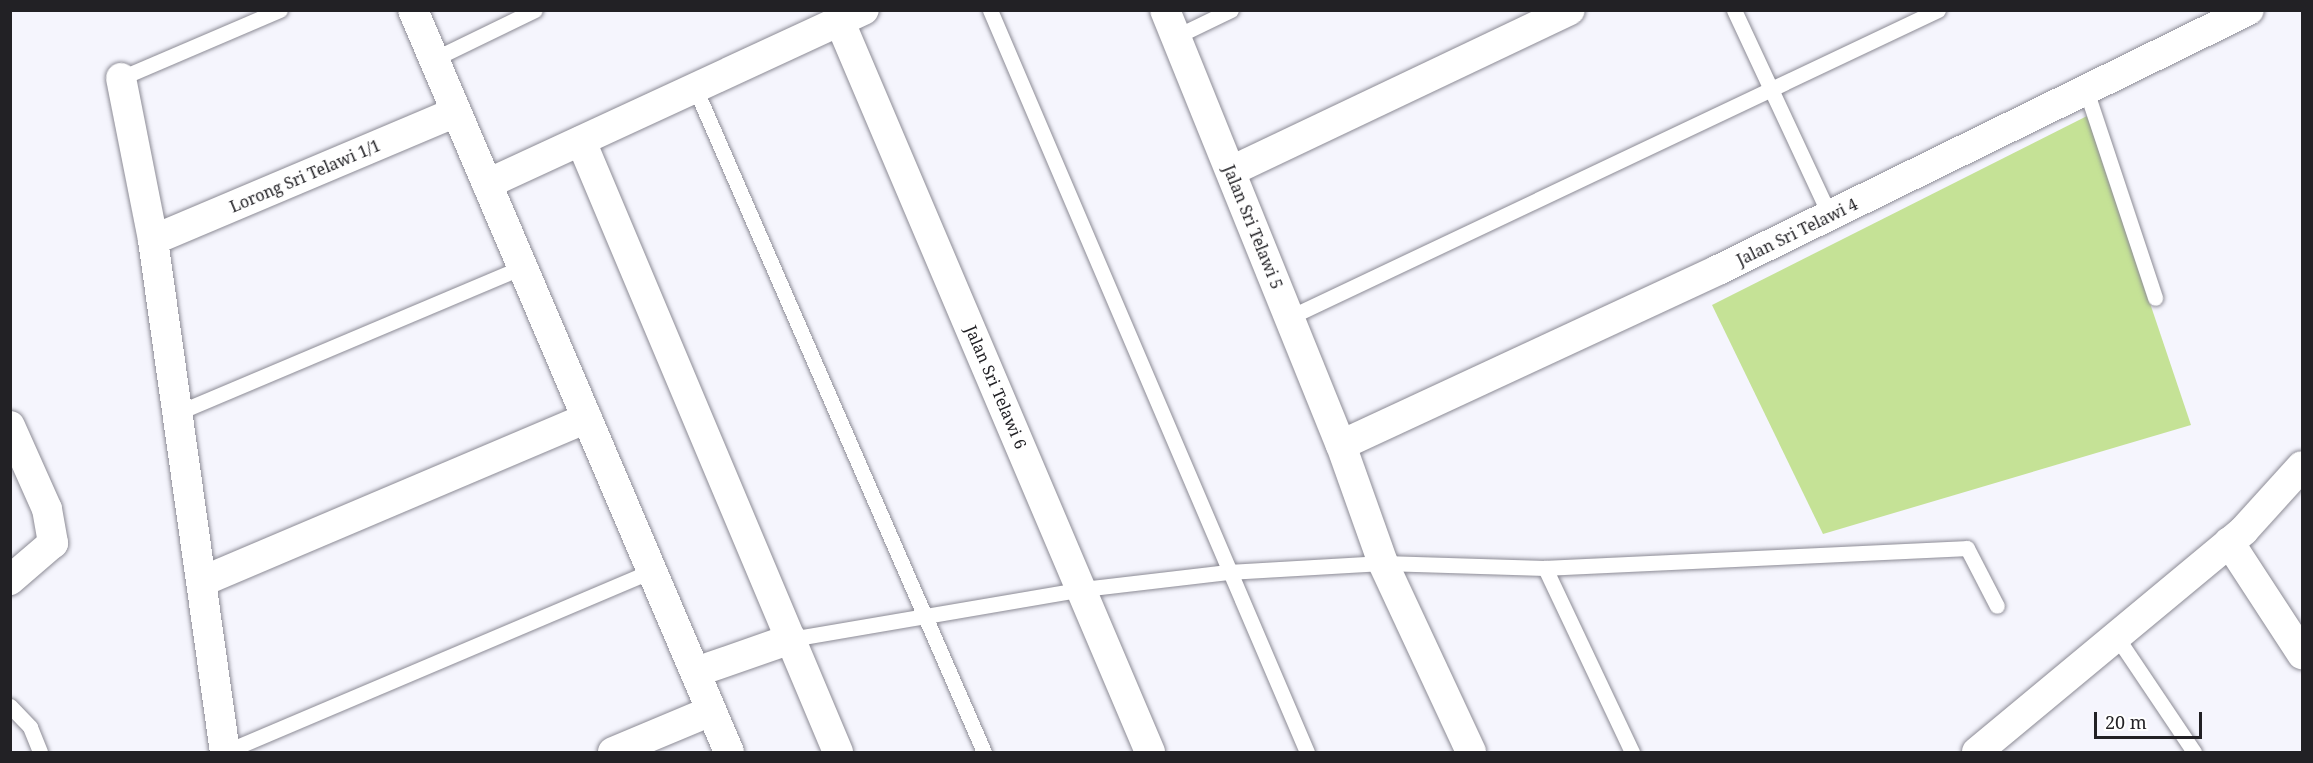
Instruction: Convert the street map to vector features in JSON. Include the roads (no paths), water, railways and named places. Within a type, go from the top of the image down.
[{"type":"street","points":[[413,10],[729,753]]},
{"type":"street","points":[[1230,171],[1570,10]]},
{"type":"street","name":"Jalan Sri Telawi 4","points":[[1341,445],[1830,216],[2249,10]]},
{"type":"street","points":[[487,184],[852,16]]},
{"type":"street","name":"Jalan Sri Telawi 6","points":[[852,16],[1150,753]]},
{"type":"street","name":"Jalan Sri Telawi 5","points":[[1170,24],[1341,445],[1383,563],[1471,753]]},
{"type":"street","points":[[121,78],[153,240],[203,581],[225,752]]},
{"type":"street","name":"Lorong Sri Telawi 1/1","points":[[153,240],[456,112]]},
{"type":"street","points":[[581,141],[838,753]]},
{"type":"street","points":[[203,581],[587,418]]},
{"type":"street","points":[[10,426],[47,509],[53,543],[10,580]]},
{"type":"street","points":[[1992,748],[2116,636],[2229,542],[2302,466]]},
{"type":"street","points":[[2229,542],[2302,654]]},
{"type":"street","points":[[696,672],[791,639]]},
{"type":"street","points":[[614,753],[711,711]]},
{"type":"lane","points":[[121,78],[280,10]]},
{"type":"lane","points":[[434,59],[535,10]]},
{"type":"lane","points":[[990,10],[1307,753]]},
{"type":"lane","points":[[1170,24],[1231,10]]},
{"type":"lane","points":[[1734,10],[1773,89],[1830,216]]},
{"type":"lane","points":[[1290,317],[1938,10]]},
{"type":"lane","points":[[695,88],[928,618],[984,753]]},
{"type":"lane","points":[[2086,90],[2155,298]]},
{"type":"lane","points":[[177,413],[522,267]]},
{"type":"lane","points":[[791,639],[928,618],[1083,589],[1228,572],[1383,563],[1545,568],[1966,548],[1997,606]]},
{"type":"lane","points":[[1545,568],[1632,753]]},
{"type":"lane","points":[[225,752],[651,571]]},
{"type":"lane","points":[[2116,636],[2194,753]]},
{"type":"lane","points":[[10,706],[30,727],[40,753]]}]
